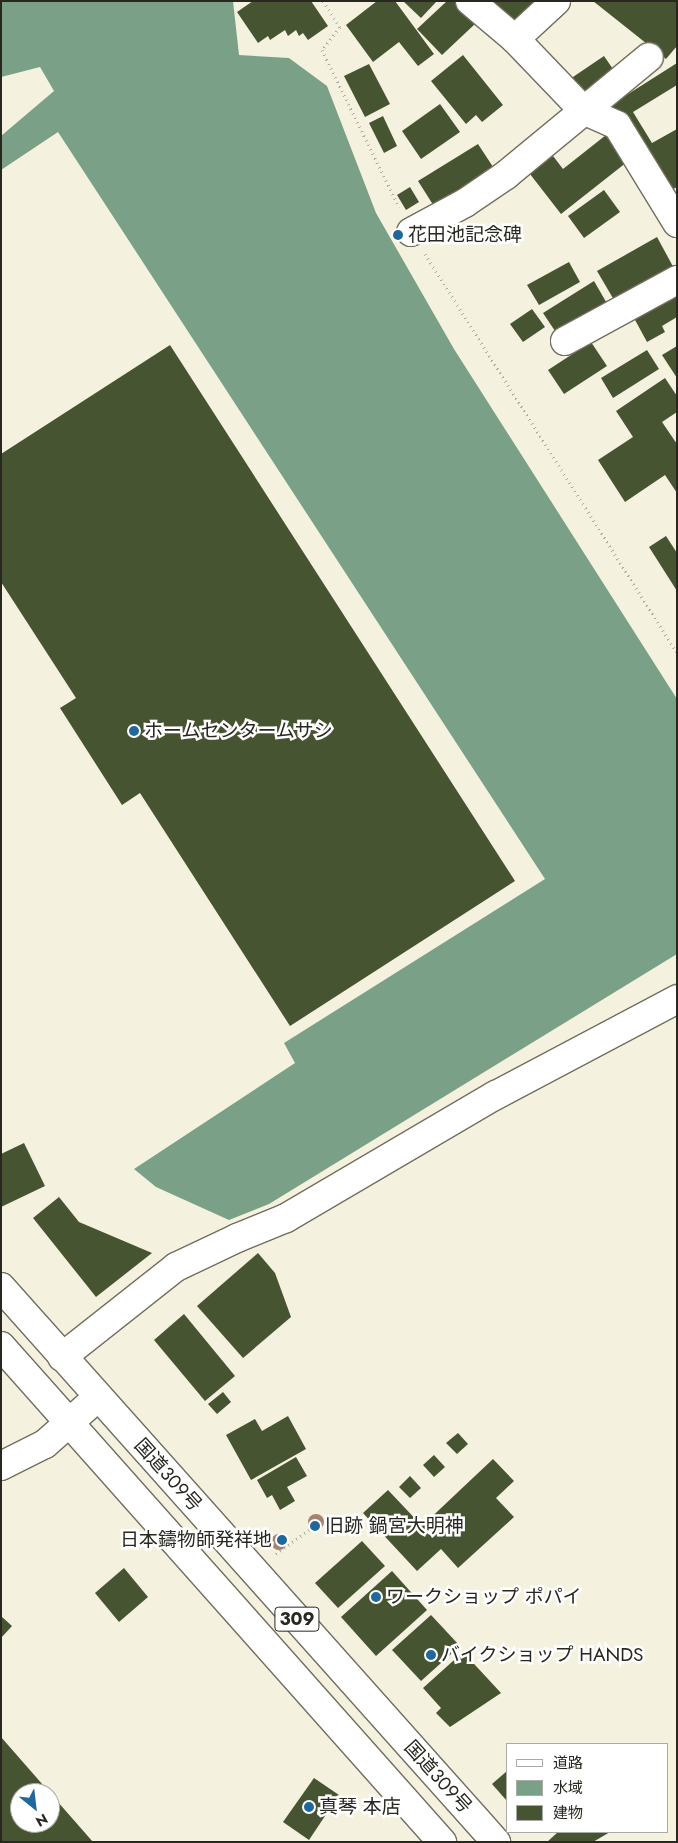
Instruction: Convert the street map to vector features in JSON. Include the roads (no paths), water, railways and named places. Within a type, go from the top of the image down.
[{"type":"main road","points":[[470,1],[515,39],[583,110],[617,125],[677,223]]},
{"type":"main road","points":[[515,39],[556,1]]},
{"type":"main road","points":[[411,232],[465,203],[506,175],[648,57]]},
{"type":"main road","points":[[565,340],[677,280]]},
{"type":"main road","points":[[62,1358],[176,1267],[237,1238],[286,1218],[496,1095],[677,999]]},
{"type":"main road","name":"国道309号","points":[[1,1288],[496,1842]]},
{"type":"main road","name":"国道309号","points":[[1,1346],[442,1842]]},
{"type":"main road","points":[[1,1466],[45,1444],[98,1397]]},
{"type":"water","points":[[1,1],[233,1],[239,55],[289,58],[327,86],[376,213],[454,349],[677,699],[677,954],[269,1204],[229,1220],[156,1187],[134,1169],[295,1063],[284,1043],[545,879],[58,132],[1,170],[1,136],[54,91],[40,67],[1,77]]},
{"type":"place","name":"花田池記念碑","points":[[398,235]]},
{"type":"place","name":"ホームセンタームサシ","points":[[134,731]]},
{"type":"place","name":"旧跡 鍋宮大明神","points":[[315,1526]]},
{"type":"place","name":"日本鑄物師発祥地","points":[[282,1540]]},
{"type":"place","name":"ワークショップ ポパイ","points":[[376,1597]]},
{"type":"place","name":"バイクショップ HANDS","points":[[431,1655]]},
{"type":"place","name":"真琴 本店","points":[[309,1807]]}]
